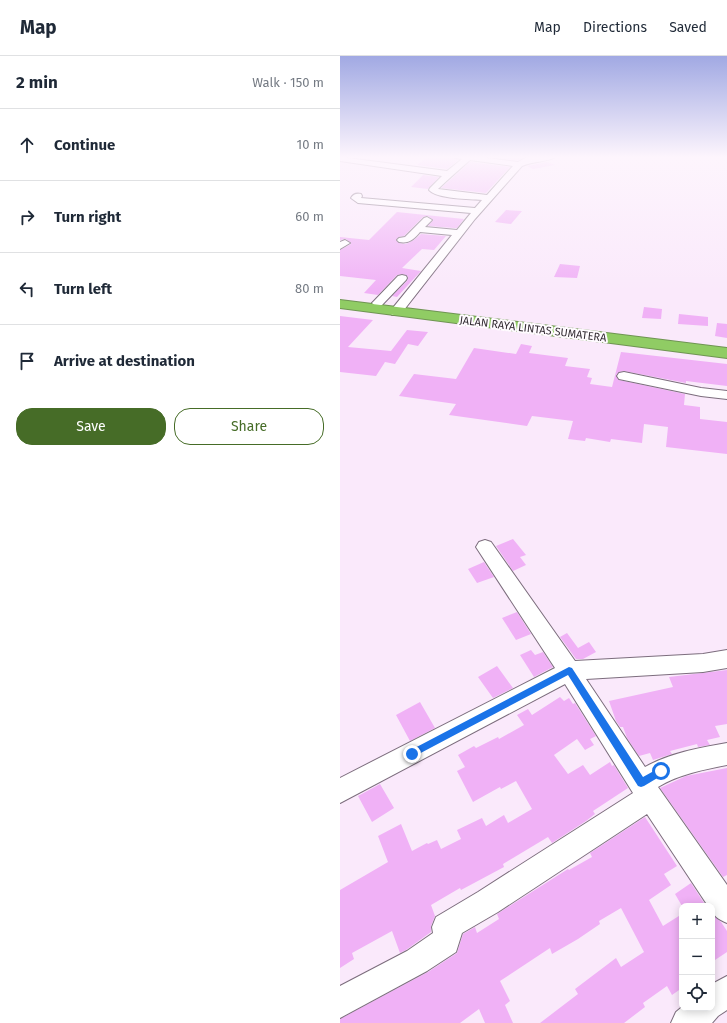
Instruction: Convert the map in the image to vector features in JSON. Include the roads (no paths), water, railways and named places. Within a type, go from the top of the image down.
[{"type":"highway","name":"JALAN RAYA LINTAS SUMATERA","points":[[340,298],[378,303],[399,309],[727,353]]},
{"type":"highway","name":"JALAN RAYA LINTAS SUMATERA","points":[[340,304],[399,309],[727,346]]},
{"type":"street","points":[[370,201],[478,211]]},
{"type":"street","points":[[399,309],[486,201]]},
{"type":"street","points":[[402,240],[408,239],[433,214]]},
{"type":"street","points":[[418,229],[460,233]]},
{"type":"street","points":[[378,303],[402,278]]},
{"type":"street","points":[[624,376],[701,392],[727,395]]},
{"type":"street","points":[[485,547],[569,671],[645,790],[723,893]]},
{"type":"street","points":[[340,791],[569,671],[703,663],[727,659]]},
{"type":"street","points":[[340,1002],[417,961],[446,942],[448,934],[446,927],[488,902],[645,790],[661,771],[689,762],[727,754]]},
{"type":"street","points":[[715,1001],[727,991]]},
{"type":"street","points":[[687,1023],[702,1011]]}]
